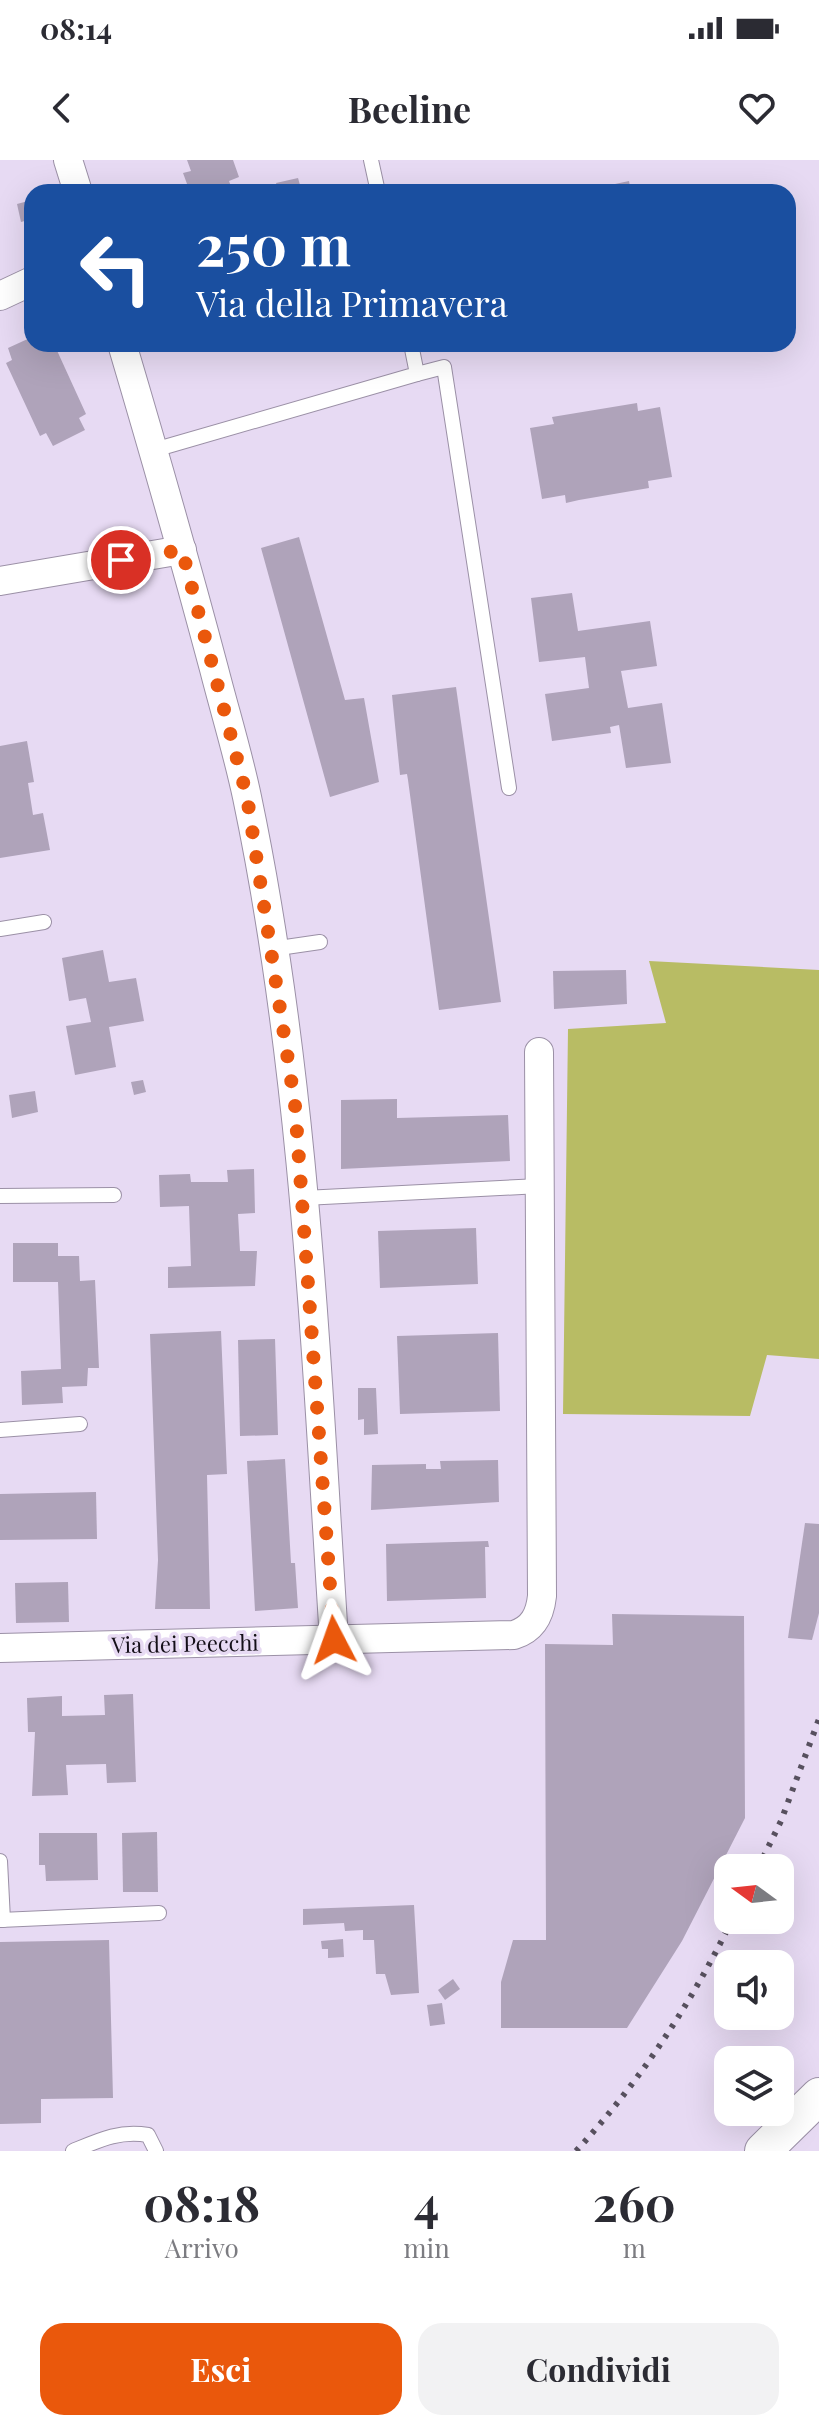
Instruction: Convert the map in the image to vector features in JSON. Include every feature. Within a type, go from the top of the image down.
[{"type":"street","points":[[68,160],[76,184]]},
{"type":"street","points":[[0,296],[24,285]]},
{"type":"street","points":[[124,352],[182,550],[247,797],[272,949],[295,1105],[304,1198],[334,1640]]},
{"type":"street","points":[[0,581],[182,550]]},
{"type":"street","points":[[539,1052],[540,1186]]},
{"type":"street","name":"Via dei Peecchi","points":[[0,1648],[514,1635],[533,1623],[542,1596],[540,1186]]},
{"type":"street","points":[[763,2151],[819,2096]]},
{"type":"lane","points":[[371,160],[376,184]]},
{"type":"lane","points":[[413,352],[417,374]]},
{"type":"lane","points":[[154,450],[444,367],[509,788]]},
{"type":"lane","points":[[0,929],[44,922]]},
{"type":"lane","points":[[272,949],[320,942]]},
{"type":"lane","points":[[304,1198],[540,1186]]},
{"type":"lane","points":[[0,1196],[114,1195]]},
{"type":"lane","points":[[0,1430],[80,1424]]},
{"type":"lane","points":[[0,1861],[2,1920],[159,1913]]},
{"type":"lane","points":[[73,2151],[112,2135],[130,2132],[148,2135],[156,2151]]},
{"type":"green space","points":[[649,961],[819,970],[819,1359],[767,1355],[750,1416],[563,1414],[568,1029],[666,1023]]},
{"type":"building","points":[[187,160],[233,160],[239,177],[229,181],[230,184],[187,184],[183,173],[191,171]]},
{"type":"building","points":[[298,178],[300,184],[276,184]]},
{"type":"building","points":[[24,202],[24,221],[21,222],[17,204]]},
{"type":"building","points":[[24,341],[24,352],[58,352],[86,414],[79,418],[85,430],[53,446],[46,433],[40,436],[6,363],[12,360],[8,348]]},
{"type":"building","points":[[637,403],[638,411],[660,407],[672,477],[648,481],[649,488],[566,503],[565,495],[542,499],[530,428],[554,424],[552,417]]},
{"type":"building","points":[[299,537],[345,700],[364,698],[379,782],[330,797],[261,548]]},
{"type":"building","points":[[572,593],[578,631],[650,621],[657,666],[621,671],[628,708],[662,703],[671,763],[626,768],[619,725],[610,727],[611,733],[552,741],[545,694],[589,688],[585,657],[539,662],[531,598]]},
{"type":"building","points":[[456,687],[501,1002],[439,1010],[408,780],[407,774],[400,775],[392,695]]},
{"type":"building","points":[[27,741],[34,782],[28,783],[33,815],[43,813],[50,850],[0,858],[0,746]]},
{"type":"building","points":[[103,950],[109,982],[136,978],[144,1021],[109,1027],[116,1067],[75,1075],[66,1026],[91,1022],[86,998],[69,1001],[62,958]]},
{"type":"building","points":[[626,970],[627,1004],[554,1009],[553,971]]},
{"type":"building","points":[[143,1080],[146,1092],[134,1095],[131,1082]]},
{"type":"building","points":[[35,1091],[38,1112],[12,1118],[9,1095]]},
{"type":"building","points":[[397,1099],[397,1118],[508,1115],[510,1161],[341,1169],[341,1100]]},
{"type":"building","points":[[254,1169],[255,1213],[238,1214],[240,1251],[257,1251],[255,1286],[168,1288],[168,1267],[191,1266],[189,1206],[160,1207],[159,1175],[190,1174],[191,1182],[228,1182],[227,1170]]},
{"type":"building","points":[[476,1228],[478,1284],[380,1288],[378,1231]]},
{"type":"building","points":[[13,1243],[58,1243],[58,1256],[79,1256],[80,1281],[95,1280],[99,1368],[88,1368],[87,1386],[62,1387],[63,1403],[22,1405],[21,1371],[61,1369],[58,1282],[13,1282]]},
{"type":"building","points":[[221,1331],[227,1474],[207,1475],[210,1609],[155,1609],[158,1560],[150,1334]]},
{"type":"building","points":[[498,1333],[500,1411],[400,1414],[397,1336]]},
{"type":"building","points":[[275,1339],[278,1435],[240,1436],[238,1340]]},
{"type":"building","points":[[358,1388],[376,1388],[378,1434],[364,1435],[364,1419],[358,1420]]},
{"type":"building","points":[[285,1459],[291,1563],[295,1563],[298,1608],[255,1611],[247,1461]]},
{"type":"building","points":[[498,1460],[499,1502],[371,1510],[372,1465],[426,1464],[426,1469],[441,1469],[440,1461]]},
{"type":"building","points":[[96,1492],[97,1539],[0,1540],[0,1494]]},
{"type":"building","points":[[805,1523],[819,1524],[819,1613],[812,1640],[788,1638]]},
{"type":"building","points":[[488,1541],[489,1547],[485,1547],[486,1598],[387,1601],[386,1544]]},
{"type":"building","points":[[68,1582],[69,1622],[16,1623],[15,1583]]},
{"type":"building","points":[[612,1614],[744,1616],[745,1818],[727,1854],[714,1854],[714,1879],[682,1941],[627,2028],[501,2028],[501,1982],[513,1940],[546,1940],[545,1644],[613,1645]]},
{"type":"building","points":[[133,1694],[136,1782],[107,1783],[106,1764],[66,1765],[68,1795],[32,1796],[35,1732],[28,1732],[27,1698],[62,1696],[62,1716],[105,1715],[104,1695]]},
{"type":"building","points":[[157,1832],[158,1892],[123,1892],[122,1833]]},
{"type":"building","points":[[39,1833],[97,1833],[98,1880],[46,1881],[45,1865],[39,1865]]},
{"type":"building","points":[[414,1905],[419,1993],[391,1995],[385,1974],[376,1974],[374,1940],[363,1940],[363,1930],[345,1931],[344,1923],[303,1925],[303,1909]]},
{"type":"building","points":[[343,1939],[344,1957],[328,1958],[328,1949],[322,1949],[321,1941]]},
{"type":"building","points":[[109,1940],[113,2098],[41,2099],[41,2123],[0,2124],[0,1942]]},
{"type":"building","points":[[453,1979],[460,1989],[445,2000],[438,1990]]},
{"type":"building","points":[[442,2003],[445,2024],[430,2026],[427,2005]]},
{"type":"railway","points":[[765,1854],[781,1821],[819,1719]]},
{"type":"railway","points":[[576,2151],[621,2098],[662,2042],[725,1934]]},
{"type":"route","points":[[121,560],[182,550],[247,797],[295,1105],[334,1640]]}]
